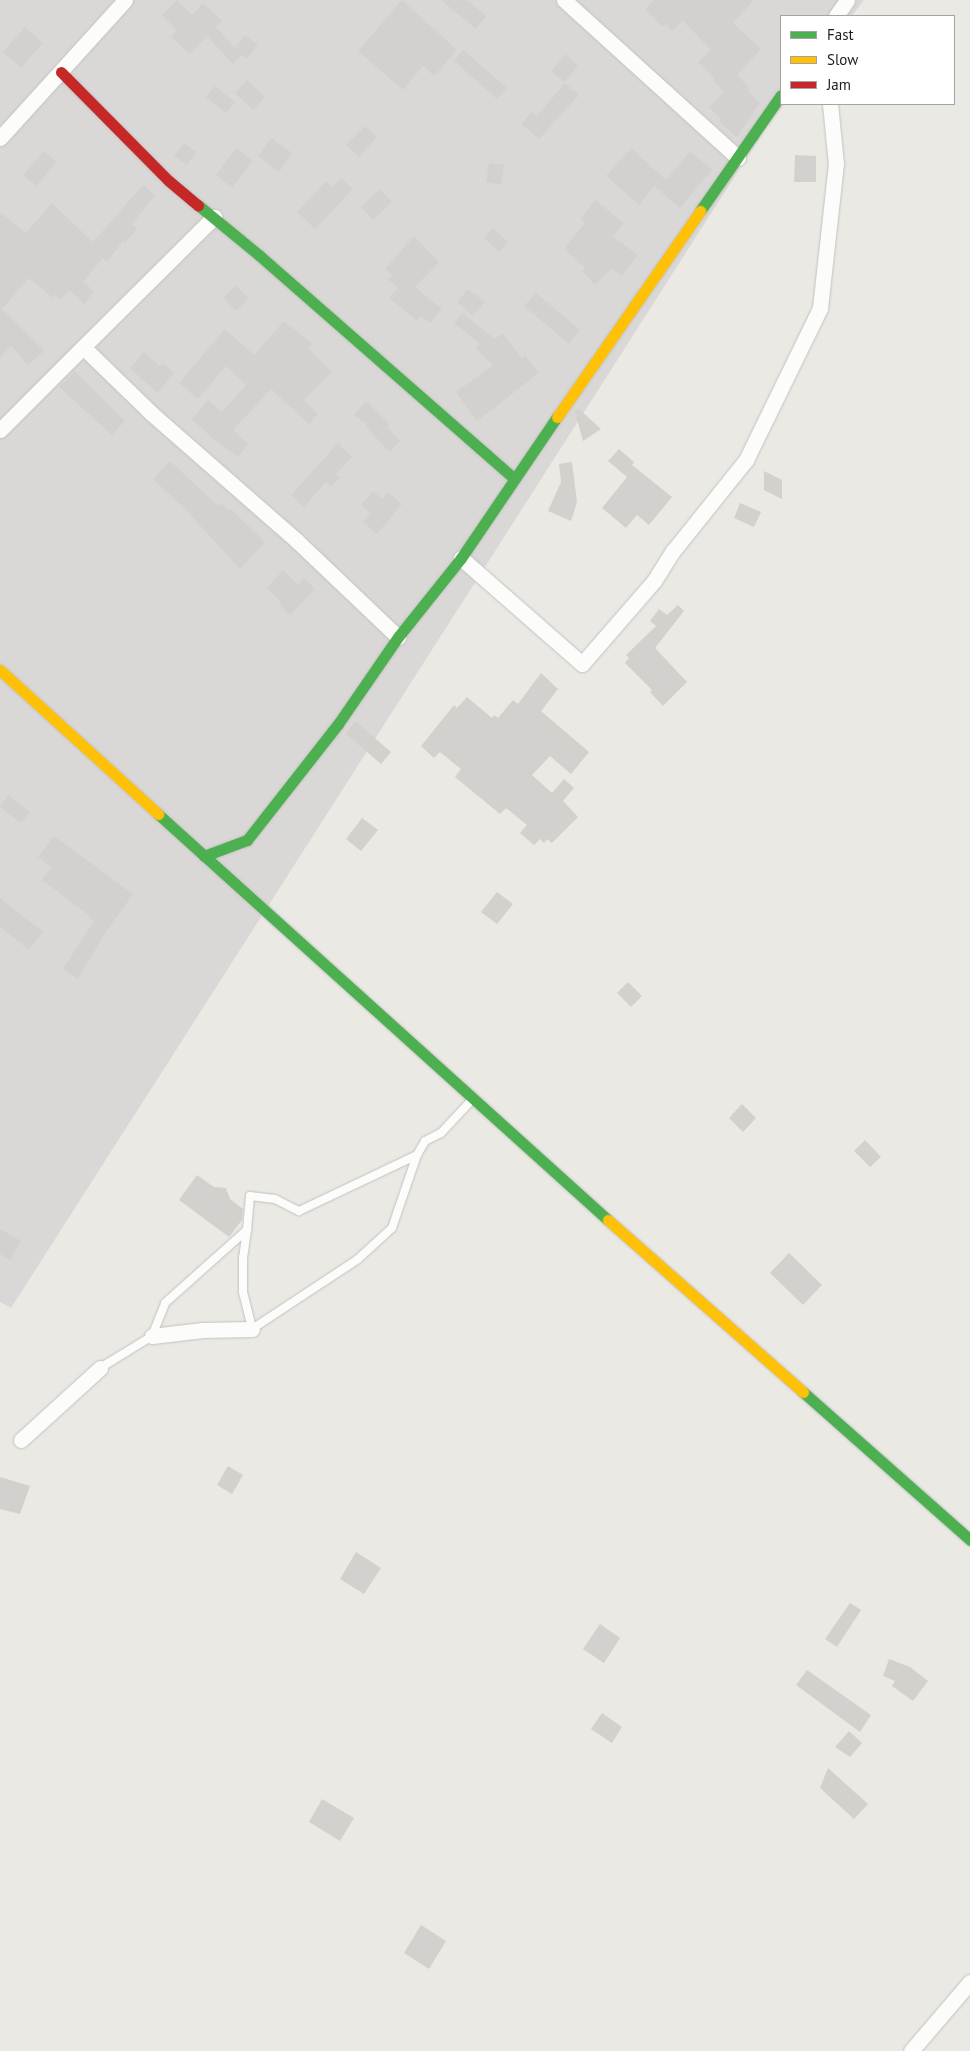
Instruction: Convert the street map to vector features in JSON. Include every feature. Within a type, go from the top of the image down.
[{"type":"main road","points":[[62,72],[168,181],[260,256],[514,478]]},
{"type":"main road","points":[[204,856],[247,840],[338,724],[398,637],[461,558],[514,478],[780,96]]},
{"type":"main road","points":[[0,670],[472,1099],[970,1540]]},
{"type":"street","points":[[0,138],[62,72],[125,0]]},
{"type":"street","points":[[564,0],[738,158]]},
{"type":"street","points":[[837,15],[847,0]]},
{"type":"street","points":[[461,558],[582,664],[654,581],[673,550],[746,460],[820,308],[836,164],[830,105]]},
{"type":"street","points":[[0,430],[214,217]]},
{"type":"street","points":[[83,347],[151,413],[296,540],[398,637]]},
{"type":"street","points":[[152,1336],[203,1330],[252,1329]]},
{"type":"street","points":[[21,1440],[100,1368]]},
{"type":"street","points":[[911,2051],[970,1982]]},
{"type":"lane","points":[[417,1155],[299,1211],[275,1199],[250,1196],[242,1257],[243,1292],[252,1329],[358,1259],[392,1228],[417,1155],[425,1141],[441,1133],[472,1099]]},
{"type":"lane","points":[[100,1368],[152,1336],[165,1303],[247,1230]]},
{"type":"shaded area","points":[[0,0],[864,0],[853,15],[780,15],[780,105],[11,1308],[0,1302]]},
{"type":"building","points":[[177,0],[192,15],[203,3],[222,21],[216,27],[235,48],[245,35],[258,45],[247,59],[242,55],[233,64],[207,36],[190,54],[171,37],[177,30],[162,15]]},
{"type":"building","points":[[402,0],[457,50],[434,76],[423,66],[403,90],[358,51]]},
{"type":"building","points":[[441,0],[467,0],[486,16],[476,29]]},
{"type":"building","points":[[654,0],[754,0],[733,23],[761,49],[737,75],[749,88],[747,90],[760,103],[737,137],[719,122],[721,119],[709,107],[724,92],[713,80],[714,78],[698,62],[711,50],[683,21],[672,31],[666,24],[662,27],[645,9]]},
{"type":"building","points":[[25,27],[43,43],[21,68],[3,52]]},
{"type":"building","points":[[463,50],[507,88],[497,99],[454,61]]},
{"type":"building","points":[[566,54],[578,66],[564,82],[551,71]]},
{"type":"building","points":[[247,80],[265,97],[253,110],[235,93]]},
{"type":"building","points":[[565,83],[579,95],[539,139],[521,124],[532,112],[537,116]]},
{"type":"building","points":[[215,86],[235,102],[226,113],[206,97]]},
{"type":"building","points":[[365,126],[377,137],[359,157],[346,145]]},
{"type":"building","points":[[271,138],[292,153],[279,172],[258,156]]},
{"type":"building","points":[[184,143],[196,152],[187,165],[174,156]]},
{"type":"building","points":[[236,148],[253,161],[232,188],[216,175]]},
{"type":"building","points":[[631,148],[666,180],[690,151],[712,170],[680,208],[654,186],[639,205],[606,176]]},
{"type":"building","points":[[44,151],[57,162],[36,186],[23,175]]},
{"type":"building","points":[[795,155],[816,156],[816,182],[794,182]]},
{"type":"building","points":[[489,163],[504,165],[501,185],[486,182]]},
{"type":"building","points":[[341,178],[353,189],[315,229],[297,212],[326,181],[333,187]]},
{"type":"building","points":[[143,185],[155,195],[132,224],[137,229],[125,243],[123,241],[107,262],[103,258],[83,282],[94,291],[84,304],[69,290],[61,300],[55,295],[53,298],[29,278],[2,309],[44,351],[28,365],[11,346],[0,357],[0,212],[26,233],[52,203],[93,242]]},
{"type":"building","points":[[380,189],[392,202],[373,220],[361,207]]},
{"type":"building","points":[[595,200],[624,223],[613,236],[638,255],[622,276],[612,268],[595,285],[582,271],[585,268],[564,249],[585,223],[581,219]]},
{"type":"building","points":[[493,228],[508,242],[499,252],[484,238]]},
{"type":"building","points":[[414,236],[439,262],[415,287],[442,309],[430,323],[421,316],[417,321],[389,298],[398,288],[388,279],[392,275],[385,269]]},
{"type":"building","points":[[236,285],[248,298],[236,311],[223,298]]},
{"type":"building","points":[[468,289],[485,302],[473,316],[457,302]]},
{"type":"building","points":[[536,293],[580,330],[569,344],[524,306]]},
{"type":"building","points":[[462,313],[495,339],[502,333],[522,358],[525,355],[539,373],[477,421],[456,392],[493,365],[475,348],[480,344],[454,323]]},
{"type":"building","points":[[284,321],[312,343],[308,348],[332,372],[304,400],[318,414],[309,424],[271,389],[233,430],[248,444],[238,457],[212,438],[192,419],[208,400],[222,412],[246,385],[226,366],[198,399],[179,383],[225,329],[254,355]]},
{"type":"building","points":[[144,352],[160,366],[163,363],[174,373],[157,393],[130,368]]},
{"type":"building","points":[[75,371],[125,421],[112,435],[59,387]]},
{"type":"building","points":[[366,401],[389,424],[387,427],[400,441],[390,452],[366,427],[367,425],[354,415]]},
{"type":"building","points":[[578,408],[601,429],[583,441],[575,412]]},
{"type":"building","points":[[338,443],[352,457],[336,474],[340,477],[331,487],[326,482],[304,507],[291,495]]},
{"type":"building","points":[[619,449],[634,462],[632,465],[672,497],[649,525],[637,515],[626,528],[602,508],[627,477],[608,461]]},
{"type":"building","points":[[170,461],[218,506],[221,503],[229,511],[231,509],[265,542],[240,569],[185,509],[153,479]]},
{"type":"building","points":[[572,462],[577,502],[571,521],[548,511],[561,482],[559,464]]},
{"type":"building","points":[[764,471],[782,480],[782,499],[764,490]]},
{"type":"building","points":[[373,491],[382,499],[388,492],[402,504],[377,534],[363,522],[370,513],[361,505]]},
{"type":"building","points":[[740,503],[761,512],[754,527],[734,518]]},
{"type":"building","points":[[283,570],[298,585],[304,578],[315,589],[290,615],[279,604],[281,602],[267,588]]},
{"type":"building","points":[[678,605],[684,611],[655,648],[687,682],[663,706],[650,692],[652,690],[625,663],[629,658],[626,655],[656,626],[650,621],[659,609],[667,615]]},
{"type":"building","points":[[541,673],[558,689],[541,711],[589,752],[571,774],[550,756],[532,775],[552,793],[564,779],[574,788],[563,801],[578,817],[552,843],[547,839],[544,843],[540,839],[534,845],[520,833],[527,825],[506,808],[500,814],[455,777],[461,769],[440,752],[434,758],[421,746],[454,705],[457,708],[467,697],[492,718],[494,715],[498,718],[513,700],[518,704]]},
{"type":"building","points":[[355,721],[391,752],[381,764],[346,734]]},
{"type":"building","points":[[8,795],[30,812],[21,823],[0,807]]},
{"type":"building","points":[[362,818],[378,830],[361,851],[346,839]]},
{"type":"building","points":[[54,836],[133,894],[106,932],[78,979],[63,969],[94,921],[88,917],[89,915],[42,880],[51,867],[38,857]]},
{"type":"building","points":[[497,892],[513,904],[497,924],[481,912]]},
{"type":"building","points":[[0,898],[43,932],[29,950],[0,927]]},
{"type":"building","points":[[628,982],[642,996],[631,1007],[617,993]]},
{"type":"building","points":[[742,1104],[756,1118],[743,1132],[729,1118]]},
{"type":"building","points":[[865,1140],[881,1157],[870,1167],[854,1151]]},
{"type":"building","points":[[197,1175],[214,1187],[226,1188],[230,1199],[243,1209],[242,1220],[229,1237],[179,1200]]},
{"type":"building","points":[[0,1229],[21,1241],[10,1260],[0,1254]]},
{"type":"building","points":[[789,1253],[822,1285],[803,1305],[770,1273]]},
{"type":"building","points":[[228,1466],[243,1475],[232,1494],[217,1485]]},
{"type":"building","points":[[0,1477],[30,1486],[20,1514],[0,1509]]},
{"type":"building","points":[[356,1552],[381,1568],[364,1594],[340,1579]]},
{"type":"building","points":[[850,1603],[861,1610],[837,1647],[825,1639]]},
{"type":"building","points":[[600,1624],[620,1638],[604,1663],[583,1649]]},
{"type":"building","points":[[889,1659],[910,1667],[928,1681],[913,1701],[892,1686],[895,1681],[883,1676]]},
{"type":"building","points":[[807,1670],[871,1715],[860,1732],[796,1685]]},
{"type":"building","points":[[602,1713],[622,1727],[612,1743],[591,1729]]},
{"type":"building","points":[[849,1731],[862,1743],[850,1757],[835,1747]]},
{"type":"building","points":[[828,1768],[868,1804],[854,1819],[820,1788]]},
{"type":"building","points":[[322,1799],[354,1818],[340,1841],[309,1822]]},
{"type":"building","points":[[421,1925],[446,1941],[429,1969],[404,1953]]},
{"type":"traffic: fast","points":[[700,211],[780,96]]},
{"type":"traffic: fast","points":[[198,205],[260,256],[514,478]]},
{"type":"traffic: fast","points":[[204,856],[247,840],[338,724],[398,637],[461,558],[557,417]]},
{"type":"traffic: fast","points":[[158,814],[608,1220]]},
{"type":"traffic: fast","points":[[803,1392],[970,1540]]},
{"type":"traffic: slow","points":[[557,417],[700,211]]},
{"type":"traffic: slow","points":[[0,670],[158,814]]},
{"type":"traffic: slow","points":[[608,1220],[803,1392]]},
{"type":"traffic: jam","points":[[61,72],[169,181],[198,205]]}]
